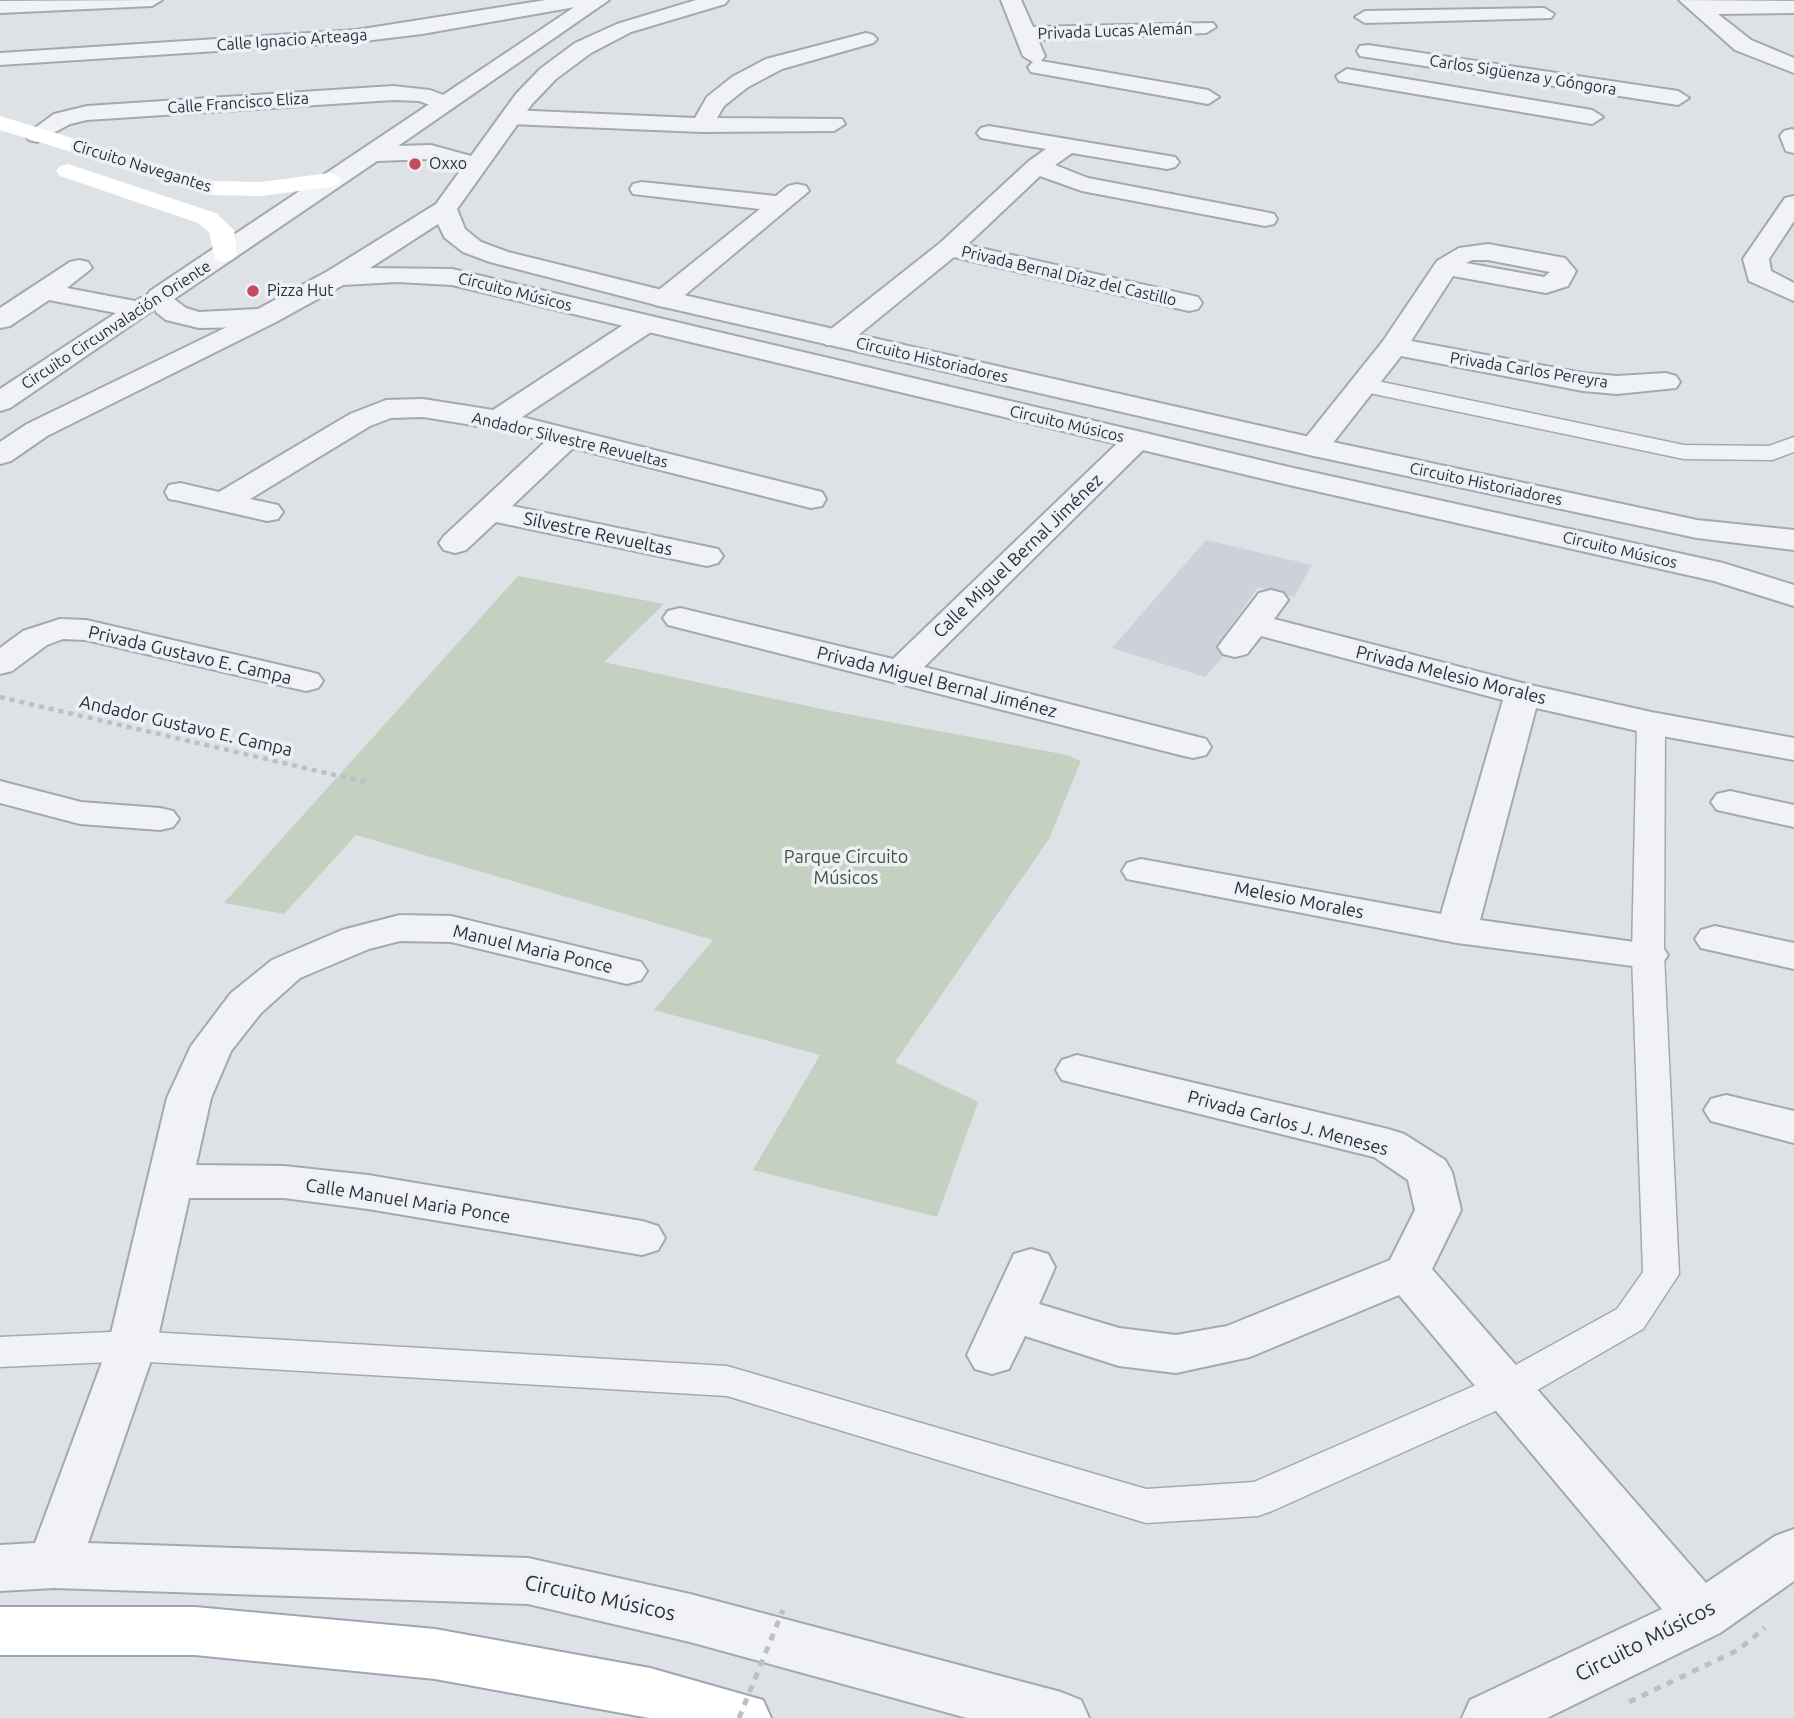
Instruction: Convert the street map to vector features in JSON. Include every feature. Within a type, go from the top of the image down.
[{"type":"main road","name":"Circuito Navegantes","points":[[0,123],[211,188],[247,190],[329,180]]},
{"type":"main road","points":[[51,165],[206,218],[242,206],[250,198],[247,190]]},
{"type":"main road","name":"Circuito Circunvalación Oriente","points":[[206,218],[220,230],[224,254]]},
{"type":"main road","points":[[0,1631],[195,1631],[435,1654],[650,1693],[741,1718]]},
{"type":"street","points":[[0,7],[152,0]]},
{"type":"street","name":"Calle Ignacio Arteaga","points":[[0,59],[356,36],[449,24],[581,0]]},
{"type":"street","name":"Circuito Navegantes","points":[[224,254],[329,180],[599,0]]},
{"type":"street","points":[[607,0],[611,8],[624,14],[658,16]]},
{"type":"street","points":[[445,209],[510,117],[548,74],[583,48],[624,29],[658,16],[718,0]]},
{"type":"street","name":"Privada Lucas Alemán","points":[[1011,0],[1025,34],[1032,73],[1208,97]]},
{"type":"street","points":[[1351,0],[1365,17],[1375,37],[1368,51],[1341,81],[1445,91],[1592,117]]},
{"type":"street","points":[[1694,4],[1794,7]]},
{"type":"street","points":[[1694,4],[1743,45],[1794,66]]},
{"type":"street","points":[[1365,17],[1545,15]]},
{"type":"street","points":[[569,20],[605,19],[624,29]]},
{"type":"street","name":"Privada Lucas Alemán","points":[[1025,34],[1204,28]]},
{"type":"street","points":[[702,125],[715,102],[751,76],[817,50],[866,39]]},
{"type":"street","name":"Carlos Sigüenza y Góngora","points":[[1368,51],[1678,98]]},
{"type":"street","points":[[1445,91],[1461,65]]},
{"type":"street","name":"Calle Francisco Eliza","points":[[37,135],[62,118],[87,113],[393,93],[422,95],[443,103]]},
{"type":"street","points":[[510,117],[702,125],[834,124]]},
{"type":"street","points":[[989,133],[1167,162]]},
{"type":"street","name":"Privada Bernal Díaz del Castillo","points":[[836,339],[949,248],[1037,166],[1068,146]]},
{"type":"street","points":[[367,155],[430,152],[455,157],[473,168]]},
{"type":"street","points":[[1037,166],[1082,184],[1265,219]]},
{"type":"street","points":[[1014,186],[1082,184]]},
{"type":"street","points":[[642,189],[789,198],[664,299]]},
{"type":"street","points":[[1794,203],[1756,259],[1758,275],[1794,293]]},
{"type":"street","name":"Circuito Historiadores","points":[[445,209],[454,233],[472,247],[499,257],[664,299],[1314,447],[1697,529],[1794,540]]},
{"type":"street","name":"Circuito Músicos","points":[[0,455],[37,430],[266,316],[337,277],[445,209]]},
{"type":"street","points":[[429,274],[430,266],[436,260],[472,247]]},
{"type":"street","name":"Privada Bernal Díaz del Castillo","points":[[949,248],[1190,302]]},
{"type":"street","name":"Circuito Circunvalación Oriente","points":[[0,402],[224,254]]},
{"type":"street","points":[[1314,447],[1394,346],[1447,267]]},
{"type":"street","points":[[0,320],[79,268]]},
{"type":"street","name":"Circuito Músicos","points":[[337,277],[429,274],[476,282],[1137,440],[1723,573],[1794,596]]},
{"type":"street","points":[[45,291],[149,304],[199,320],[231,321],[266,316]]},
{"type":"street","points":[[498,421],[644,324]]},
{"type":"street","name":"Privada Carlos Pereyra","points":[[1394,346],[1583,382],[1665,382]]},
{"type":"street","points":[[1363,385],[1684,452],[1773,453],[1794,444]]},
{"type":"street","name":"Andador Silvestre Revueltas","points":[[223,502],[360,420],[386,409],[423,408],[498,421],[813,499]]},
{"type":"street","name":"Silvestre Revueltas","points":[[455,543],[566,438]]},
{"type":"street","name":"Calle Miguel Bernal Jiménez","points":[[900,671],[1137,440]]},
{"type":"street","points":[[180,492],[267,512]]},
{"type":"street","name":"Silvestre Revueltas","points":[[489,511],[707,556]]},
{"type":"street","name":"Privada Miguel Bernal Jiménez","points":[[680,618],[900,671],[1193,747]]},
{"type":"street","name":"Privada Melesio Morales","points":[[1253,624],[1522,694],[1650,723],[1794,749]]},
{"type":"street","name":"Privada Gustavo E. Campa","points":[[0,664],[35,638],[60,629],[86,630],[306,681]]},
{"type":"street","points":[[1457,930],[1522,694]]},
{"type":"street","points":[[0,1352],[132,1346],[727,1381],[1146,1506],[1258,1499],[1506,1389],[1630,1319],[1661,1274],[1648,955],[1650,723]]},
{"type":"street","points":[[0,792],[80,813],[160,819]]},
{"type":"street","points":[[1730,802],[1794,816]]},
{"type":"street","name":"Melesio Morales","points":[[1142,871],[1457,930],[1648,955]]},
{"type":"street","name":"Manuel Maria Ponce","points":[[172,1181],[189,1098],[212,1046],[246,1003],[286,969],[356,939],[400,928],[451,929],[627,971]]},
{"type":"street","points":[[1715,939],[1794,956]]},
{"type":"street","name":"Privada Carlos J. Meneses","points":[[1077,1070],[1388,1145],[1429,1172],[1438,1210],[1407,1272]]},
{"type":"street","points":[[1726,1110],[1794,1127]]},
{"type":"street","points":[[54,1565],[132,1346],[172,1181]]},
{"type":"street","name":"Calle Manuel Maria Ponce","points":[[172,1181],[284,1182],[368,1192],[642,1238]]},
{"type":"street","points":[[1031,1267],[1002,1335],[1176,1354],[1233,1344],[1407,1272],[1701,1616]]},
{"type":"street","name":"Circuito Músicos","points":[[1490,1718],[1701,1616],[1794,1552]]},
{"type":"street","name":"Circuito Músicos","points":[[0,1568],[54,1565],[528,1581],[690,1618],[1061,1718]]},
{"type":"path","name":"Andador Gustavo E. Campa","points":[[0,697],[365,782]]},
{"type":"path","points":[[741,1718],[783,1610]]},
{"type":"shaded area","points":[[1206,540],[1312,565],[1294,597],[1258,587],[1220,641],[1232,647],[1205,677],[1112,648]]},
{"type":"green space","name":"Parque Circuito Músicos","points":[[518,576],[664,604],[604,662],[826,710],[1067,755],[1081,761],[1049,839],[895,1062],[978,1102],[937,1217],[753,1170],[820,1055],[654,1010],[713,940],[356,835],[284,914],[224,903]]},
{"type":"place","name":"Oxxo","points":[[415,164]]},
{"type":"place","name":"Pizza Hut","points":[[253,291]]}]
